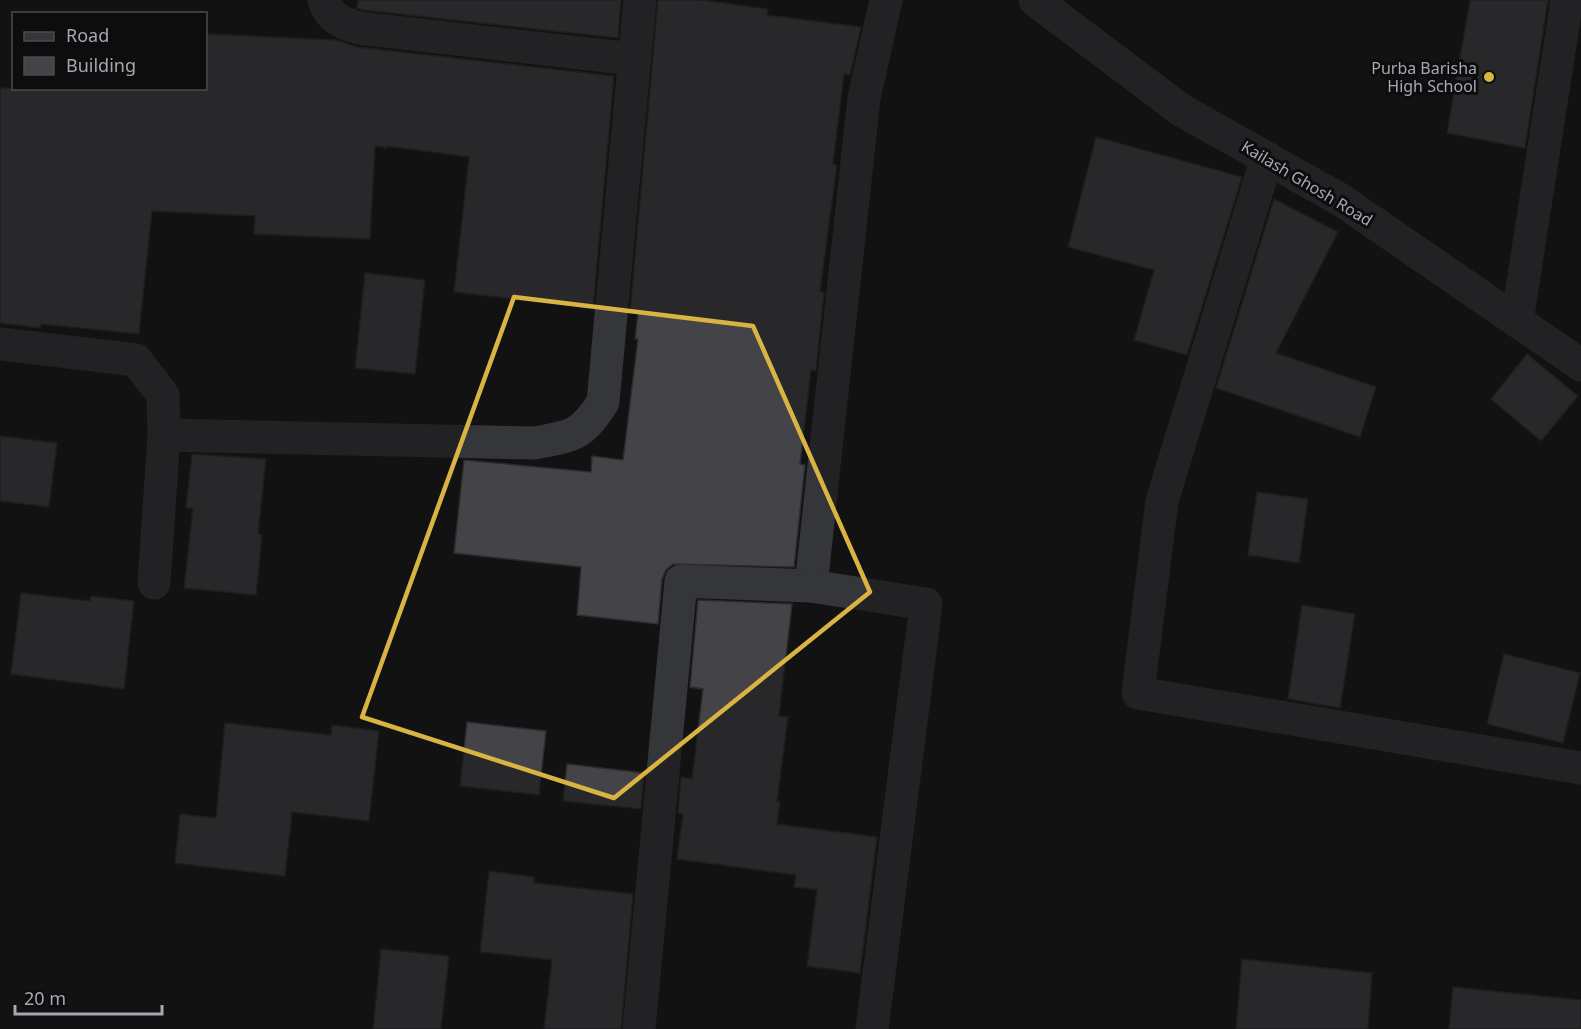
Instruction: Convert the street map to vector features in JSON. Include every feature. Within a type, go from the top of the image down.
[{"type":"street","points":[[324,0],[327,10],[341,23],[359,28],[633,59]]},
{"type":"street","points":[[164,435],[534,443],[566,437],[589,425],[603,402],[640,0]]},
{"type":"street","points":[[811,586],[864,98],[886,0]]},
{"type":"street","name":"Kailash Ghosh Road","points":[[1035,0],[1181,110],[1341,200],[1581,365]]},
{"type":"street","points":[[1517,321],[1567,0]]},
{"type":"street","points":[[1267,159],[1162,501],[1138,693],[1581,768]]},
{"type":"street","points":[[0,344],[136,360],[164,395],[164,435],[154,583]]},
{"type":"street","points":[[639,1029],[681,581],[811,586],[926,604],[872,1029]]},
{"type":"highlighted area","points":[[514,297],[753,326],[870,592],[614,798],[362,717]]},
{"type":"building","points":[[358,0],[621,0],[618,38],[363,10],[357,8]]},
{"type":"building","points":[[658,0],[702,0],[768,9],[767,15],[861,27],[850,75],[844,74],[833,164],[837,165],[820,291],[824,292],[816,371],[811,370],[800,464],[805,465],[794,567],[673,564],[666,570],[662,579],[658,624],[577,615],[581,567],[454,553],[464,460],[591,472],[592,456],[623,460],[638,339],[635,339],[638,313],[630,312]]},
{"type":"building","points":[[1470,0],[1548,0],[1525,148],[1447,133]]},
{"type":"building","points":[[207,34],[336,40],[357,47],[614,76],[593,308],[454,292],[469,157],[375,146],[370,239],[254,234],[255,216],[152,211],[139,334],[41,324],[40,328],[0,323],[0,88],[12,88],[12,90],[207,90]]},
{"type":"building","points":[[1096,137],[1242,177],[1187,355],[1134,340],[1154,270],[1068,247]]},
{"type":"building","points":[[1274,199],[1338,232],[1276,353],[1376,387],[1360,437],[1216,388]]},
{"type":"building","points":[[365,273],[425,280],[415,374],[355,368]]},
{"type":"building","points":[[1527,354],[1578,396],[1541,441],[1491,399]]},
{"type":"building","points":[[0,436],[57,443],[49,507],[0,501]]},
{"type":"building","points":[[192,454],[266,459],[258,534],[262,535],[256,595],[184,588],[193,508],[186,508]]},
{"type":"building","points":[[1257,492],[1308,499],[1299,563],[1248,555]]},
{"type":"building","points":[[21,593],[90,601],[91,596],[134,601],[124,689],[11,674]]},
{"type":"building","points":[[698,600],[792,604],[779,716],[788,717],[777,802],[780,802],[777,824],[877,837],[860,973],[807,966],[817,890],[794,887],[796,875],[677,859],[683,814],[678,813],[681,777],[692,779],[703,689],[690,687]]},
{"type":"building","points":[[1302,605],[1355,614],[1340,708],[1288,699]]},
{"type":"building","points":[[1504,654],[1580,673],[1563,743],[1487,724]]},
{"type":"building","points":[[467,722],[546,731],[539,795],[460,786]]},
{"type":"building","points":[[225,723],[331,735],[332,725],[379,731],[369,821],[292,812],[285,876],[175,863],[180,814],[216,818]]},
{"type":"building","points":[[567,764],[644,773],[641,809],[563,801]]},
{"type":"building","points":[[489,871],[534,877],[534,883],[633,894],[621,1029],[544,1029],[552,960],[480,952]]},
{"type":"building","points":[[381,949],[449,956],[441,1029],[373,1029]]},
{"type":"building","points":[[1242,959],[1372,973],[1368,1029],[1236,1029]]},
{"type":"building","points":[[1453,987],[1581,1000],[1581,1029],[1449,1029]]},
{"type":"place","name":"Purba Barisha High School","points":[[1489,77]]}]
